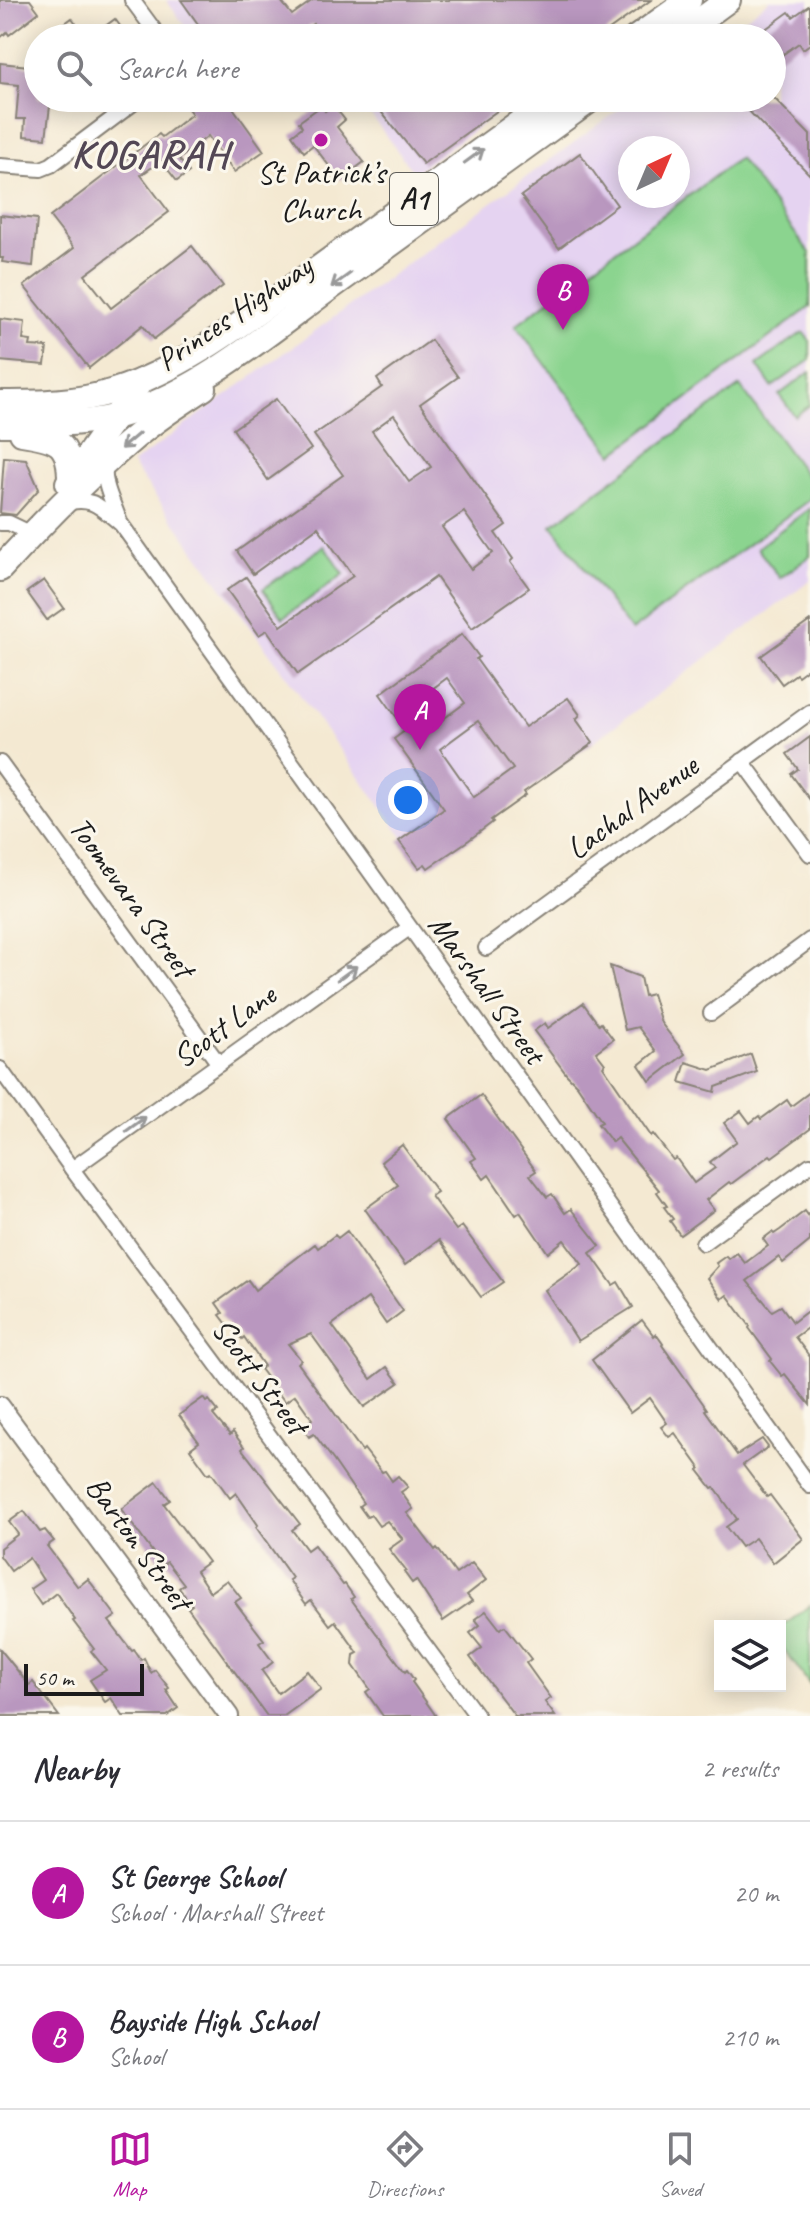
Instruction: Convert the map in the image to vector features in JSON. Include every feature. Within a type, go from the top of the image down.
[{"type":"main road","points":[[656,24],[689,0]]},
{"type":"main road","points":[[695,24],[728,0]]},
{"type":"main road","name":"Princes Highway","points":[[0,403],[46,403],[95,397],[141,381],[179,363],[222,336],[534,112]]},
{"type":"main road","name":"Princes Highway","points":[[0,427],[115,416],[152,404],[183,389],[283,322],[574,112]]},
{"type":"main road","points":[[67,492],[156,420],[263,348],[283,322]]},
{"type":"main road","points":[[0,569],[67,492],[141,381]]},
{"type":"main road","points":[[0,427],[44,436],[60,444],[69,458],[67,492]]},
{"type":"street","points":[[132,0],[150,24]]},
{"type":"street","points":[[0,166],[41,169],[51,165],[121,112]]},
{"type":"street","name":"Marshall Street","points":[[105,463],[105,485],[121,524],[810,1486]]},
{"type":"street","name":"Marshall Street","points":[[67,492],[76,500],[90,501],[121,524]]},
{"type":"street","points":[[0,523],[9,523],[32,534]]},
{"type":"street","name":"Lachal Avenue","points":[[486,948],[810,712]]},
{"type":"street","points":[[742,761],[810,854]]},
{"type":"street","name":"Toomevara Street","points":[[0,763],[219,1064]]},
{"type":"street","name":"Scott Lane","points":[[72,1169],[409,928]]},
{"type":"street","points":[[711,1013],[810,940]]},
{"type":"street","name":"Scott Street","points":[[0,1069],[477,1716]]},
{"type":"street","points":[[703,1243],[810,1165]]},
{"type":"street","name":"Barton Street","points":[[0,1406],[229,1716]]},
{"type":"shaded area","points":[[166,0],[245,0],[211,24],[184,24]]},
{"type":"shaded area","points":[[770,0],[810,0],[810,581],[425,867],[132,464],[616,112],[786,112],[786,24],[737,24]]},
{"type":"shaded area","points":[[368,112],[499,112],[414,173]]},
{"type":"green space","points":[[739,158],[810,253],[810,307],[613,454],[516,325],[672,208],[690,208],[690,195]]},
{"type":"green space","points":[[803,332],[810,341],[810,360],[772,387],[757,365]]},
{"type":"green space","points":[[810,372],[810,405],[795,416],[779,395]]},
{"type":"green space","points":[[740,386],[810,481],[810,499],[631,631],[552,525]]},
{"type":"green space","points":[[810,508],[810,556],[780,578],[757,548]]},
{"type":"green space","points":[[324,546],[344,574],[283,618],[263,589]]},
{"type":"green space","points":[[810,1605],[810,1685],[786,1652],[786,1624]]},
{"type":"building","points":[[0,0],[30,0],[39,12],[9,35],[7,32],[0,38]]},
{"type":"building","points":[[181,0],[280,0],[292,15],[313,0],[651,0],[618,24],[198,24]]},
{"type":"building","points":[[810,5],[810,44],[803,49],[799,43],[786,52],[786,24],[772,24],[789,12],[793,17]]},
{"type":"building","points":[[0,63],[24,66],[24,112],[49,112],[46,138],[24,136],[25,119],[16,119],[19,85],[0,83]]},
{"type":"building","points":[[786,110],[810,135],[810,175],[750,112]]},
{"type":"building","points":[[190,112],[236,112],[264,151],[234,172],[208,136],[179,159],[189,172],[177,181],[161,161],[141,175],[169,212],[85,275],[111,308],[192,246],[223,286],[154,339],[143,325],[89,368],[24,286],[74,248],[50,217],[159,134],[162,137],[192,114]]},
{"type":"building","name":"St Patrick’s Church","points":[[313,112],[339,112],[345,120],[337,127],[364,162],[340,180],[313,145],[304,152],[292,135],[302,127],[299,122]]},
{"type":"building","points":[[381,112],[495,112],[423,164]]},
{"type":"building","points":[[580,153],[617,205],[559,248],[521,196]]},
{"type":"building","points":[[0,215],[37,219],[33,266],[2,262]]},
{"type":"building","points":[[0,319],[25,322],[23,340],[31,341],[30,346],[47,347],[45,365],[0,361]]},
{"type":"building","points":[[431,340],[458,377],[420,404],[506,525],[495,533],[513,559],[510,562],[529,588],[472,628],[436,577],[298,674],[267,630],[259,635],[227,590],[246,577],[281,626],[353,576],[318,527],[253,574],[237,551],[343,475],[314,435],[382,387],[377,379]],"holes":[[[394,415],[431,467],[409,482],[372,431]],[[464,512],[493,553],[471,569],[442,527]]]},
{"type":"building","points":[[276,399],[311,449],[268,480],[233,429]]},
{"type":"building","points":[[4,457],[26,459],[39,489],[16,515],[0,513]]},
{"type":"building","points":[[44,580],[64,608],[47,620],[27,592]]},
{"type":"building","points":[[810,621],[810,667],[782,684],[761,656]]},
{"type":"building","points":[[462,634],[479,657],[476,659],[525,727],[568,698],[580,715],[576,719],[593,743],[524,792],[526,795],[469,840],[428,868],[425,864],[419,868],[399,841],[444,809],[394,739],[406,730],[380,694]],"holes":[[[447,678],[465,703],[427,731],[409,706]],[[478,721],[513,769],[474,797],[440,749]]]},
{"type":"building","points":[[810,737],[810,800],[791,774],[798,769],[787,754]]},
{"type":"building","points":[[610,966],[640,977],[644,996],[652,994],[661,1023],[685,1054],[650,1081],[639,1065],[656,1051],[638,1027],[625,1030]]},
{"type":"building","points":[[583,1003],[613,1039],[596,1052],[605,1064],[603,1066],[651,1136],[653,1134],[673,1160],[676,1158],[694,1183],[715,1168],[710,1162],[737,1141],[724,1123],[741,1111],[750,1123],[759,1116],[761,1119],[787,1100],[791,1106],[810,1092],[810,1129],[706,1200],[714,1210],[680,1235],[670,1221],[673,1219],[664,1207],[667,1206],[657,1192],[659,1190],[617,1138],[612,1142],[598,1124],[602,1122],[577,1085],[534,1031],[545,1023],[548,1028]]},
{"type":"building","points":[[751,1054],[757,1072],[716,1087],[715,1092],[680,1082],[686,1062],[711,1070]]},
{"type":"building","points":[[481,1095],[536,1171],[530,1175],[547,1197],[552,1194],[565,1213],[571,1209],[600,1246],[590,1253],[613,1285],[618,1282],[633,1307],[578,1341],[545,1290],[582,1264],[564,1240],[548,1253],[520,1212],[516,1215],[489,1175],[484,1179],[471,1161],[476,1158],[448,1119]]},
{"type":"building","points":[[402,1145],[437,1192],[431,1196],[456,1230],[462,1226],[503,1282],[481,1297],[439,1240],[405,1265],[365,1209],[398,1185],[381,1162]]},
{"type":"building","points":[[805,1211],[810,1218],[810,1241],[783,1263],[779,1257],[747,1281],[772,1311],[781,1306],[793,1322],[810,1309],[810,1326],[795,1337],[810,1357],[810,1405],[770,1361],[772,1359],[727,1295],[722,1299],[707,1278],[718,1266],[716,1263],[726,1256],[729,1259],[737,1253],[745,1263],[768,1246],[763,1239]]},
{"type":"building","points":[[347,1231],[403,1311],[386,1324],[368,1298],[332,1325],[371,1379],[387,1367],[399,1383],[364,1407],[311,1334],[288,1344],[301,1360],[298,1363],[362,1451],[364,1449],[392,1481],[398,1476],[408,1487],[401,1492],[413,1509],[407,1513],[435,1550],[437,1548],[456,1574],[472,1563],[486,1580],[467,1595],[472,1601],[443,1621],[416,1580],[412,1583],[389,1549],[403,1539],[387,1521],[379,1526],[371,1515],[367,1517],[359,1506],[363,1503],[334,1461],[314,1434],[309,1437],[302,1427],[312,1419],[295,1395],[285,1402],[260,1369],[264,1366],[244,1337],[242,1339],[230,1328],[220,1315],[223,1313],[216,1303],[248,1280],[255,1290],[315,1244],[318,1248],[335,1235],[338,1238]]},
{"type":"building","points":[[642,1320],[654,1336],[656,1334],[737,1455],[762,1439],[768,1447],[743,1465],[803,1539],[773,1563],[755,1538],[741,1547],[726,1527],[737,1519],[698,1470],[700,1468],[675,1433],[669,1437],[661,1427],[667,1423],[650,1398],[630,1413],[592,1360]]},
{"type":"building","points":[[203,1398],[206,1402],[209,1400],[218,1411],[213,1415],[230,1435],[233,1432],[244,1447],[242,1449],[300,1524],[292,1530],[307,1550],[314,1545],[345,1584],[354,1597],[351,1599],[405,1672],[407,1670],[436,1716],[383,1716],[366,1692],[370,1689],[353,1665],[354,1655],[358,1653],[335,1621],[330,1625],[311,1600],[306,1604],[236,1493],[230,1498],[190,1449],[199,1442],[179,1415]]},
{"type":"building","points":[[157,1482],[170,1500],[164,1504],[208,1562],[196,1571],[210,1592],[227,1580],[241,1598],[235,1602],[264,1640],[259,1643],[273,1662],[262,1671],[278,1693],[307,1671],[321,1689],[284,1716],[267,1716],[188,1608],[192,1605],[179,1588],[184,1584],[167,1562],[162,1565],[121,1509]]},
{"type":"building","points":[[24,1511],[40,1532],[45,1530],[54,1541],[47,1546],[78,1587],[88,1579],[116,1616],[109,1621],[132,1651],[141,1660],[144,1658],[151,1673],[155,1670],[169,1688],[166,1690],[178,1708],[167,1716],[123,1716],[111,1698],[105,1702],[90,1680],[106,1670],[56,1593],[41,1605],[30,1589],[43,1580],[29,1558],[11,1571],[0,1556],[0,1548],[18,1534],[9,1522]]},
{"type":"building","points":[[486,1611],[500,1629],[505,1626],[531,1659],[526,1663],[551,1698],[545,1702],[555,1716],[515,1716],[470,1657],[482,1648],[470,1633],[480,1625],[475,1619]]},
{"type":"building","points":[[0,1649],[29,1685],[33,1682],[59,1716],[0,1716]]},
{"type":"place","name":"St Patrick’s Church","points":[[321,140]]},
{"type":"place","name":"Bayside High School","points":[[563,330]]},
{"type":"place","name":"St George School","points":[[420,750]]},
{"type":"district","name":"KOGARAH","points":[[150,154]]}]
